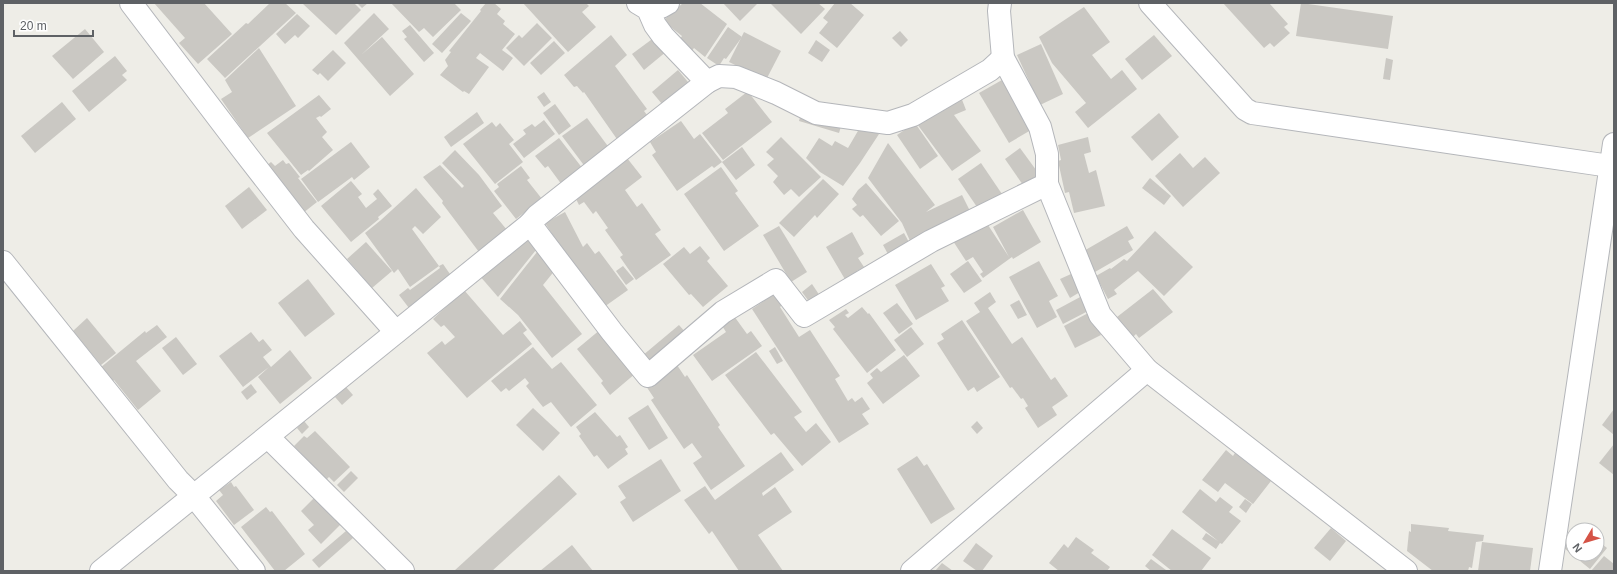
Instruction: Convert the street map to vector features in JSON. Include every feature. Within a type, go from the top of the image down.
[{"type":"street","points":[[131,3],[304,229],[396,332]]},
{"type":"street","points":[[668,3],[643,6],[663,36],[707,82]]},
{"type":"street","points":[[1000,3],[999,11],[1004,58],[1040,127],[1047,154],[1047,184],[1100,315],[1147,370],[1406,571]]},
{"type":"street","points":[[1150,3],[1245,109],[1252,112],[1612,168]]},
{"type":"street","points":[[101,571],[396,332],[480,266],[530,224],[537,216],[707,82],[718,76],[736,78],[776,93],[816,113],[888,123],[913,115],[926,108],[990,70],[1004,58]]},
{"type":"street","points":[[1550,571],[1612,168],[1614,144]]},
{"type":"street","points":[[530,224],[612,332],[648,376],[723,312],[776,280],[804,316],[931,241],[1047,184]]},
{"type":"street","points":[[3,262],[178,480],[194,496],[254,571]]},
{"type":"street","points":[[912,571],[1147,370]]},
{"type":"street","points":[[268,437],[403,571]]},
{"type":"building","points":[[154,3],[204,3],[232,34],[198,64],[179,43],[185,38]]},
{"type":"building","points":[[270,3],[285,3],[296,13],[225,78],[207,59]]},
{"type":"building","points":[[302,3],[354,3],[361,10],[336,35]]},
{"type":"building","points":[[357,3],[368,3],[362,8]]},
{"type":"building","points":[[391,3],[454,3],[461,10],[433,37],[424,28],[419,32]]},
{"type":"building","points":[[486,3],[494,3],[501,9],[497,14],[505,21],[503,24],[515,34],[502,50],[513,58],[503,71],[480,53],[476,58],[489,67],[469,94],[464,91],[463,92],[440,75],[448,66],[445,60],[451,52],[449,51]]},
{"type":"building","points":[[523,3],[586,3],[589,6],[582,12],[596,27],[568,52]]},
{"type":"building","points":[[683,3],[700,3],[727,24],[705,57],[694,48],[691,52],[678,42],[682,36],[663,21]]},
{"type":"building","points":[[723,3],[758,3],[740,21]]},
{"type":"building","points":[[770,3],[818,3],[825,9],[801,34]]},
{"type":"building","points":[[835,3],[850,3],[864,15],[837,48],[819,33],[828,22],[823,18]]},
{"type":"building","points":[[1223,3],[1269,3],[1288,24],[1284,27],[1290,33],[1274,47],[1270,43],[1264,48]]},
{"type":"building","points":[[1301,3],[1393,16],[1388,49],[1296,36]]},
{"type":"building","points":[[1084,7],[1110,42],[1092,55],[1111,79],[1122,70],[1137,89],[1088,128],[1075,112],[1086,103],[1052,63],[1039,37]]},
{"type":"building","points":[[374,13],[389,29],[361,55],[382,37],[414,74],[390,96],[344,43]]},
{"type":"building","points":[[461,13],[471,21],[442,53],[432,44]]},
{"type":"building","points":[[297,14],[310,26],[298,38],[295,35],[285,44],[276,34]]},
{"type":"building","points":[[537,23],[552,38],[524,66],[506,48],[519,35],[522,38]]},
{"type":"building","points":[[410,25],[434,53],[424,62],[404,39],[407,37],[402,31]]},
{"type":"building","points":[[728,27],[742,37],[719,66],[707,58]]},
{"type":"building","points":[[85,29],[104,52],[73,79],[52,56]]},
{"type":"building","points":[[900,31],[908,40],[901,47],[892,38]]},
{"type":"building","points":[[744,32],[781,51],[766,80],[729,62]]},
{"type":"building","points":[[611,35],[627,55],[615,66],[647,109],[644,111],[650,119],[619,142],[584,92],[583,93],[577,86],[574,87],[564,75]]},
{"type":"building","points":[[1154,35],[1172,56],[1142,80],[1125,59]]},
{"type":"building","points":[[655,37],[667,51],[644,70],[632,54]]},
{"type":"building","points":[[816,40],[830,50],[822,62],[808,53]]},
{"type":"building","points":[[554,41],[565,53],[541,75],[530,63]]},
{"type":"building","points":[[1041,44],[1063,94],[1040,105],[1017,55]]},
{"type":"building","points":[[259,48],[296,106],[248,138],[221,99],[232,92],[225,80]]},
{"type":"building","points":[[333,50],[346,63],[328,81],[320,73],[318,75],[312,70]]},
{"type":"building","points":[[115,56],[127,71],[122,75],[127,80],[89,112],[72,91]]},
{"type":"building","points":[[1386,58],[1393,60],[1390,80],[1383,79]]},
{"type":"building","points":[[678,70],[688,82],[662,104],[652,92]]},
{"type":"building","points":[[1002,80],[1031,130],[1009,143],[979,93]]},
{"type":"building","points":[[544,92],[551,102],[544,107],[537,97]]},
{"type":"building","points":[[747,92],[772,122],[723,160],[702,133],[728,113],[725,109]]},
{"type":"building","points":[[319,95],[331,109],[321,117],[316,118],[327,132],[322,137],[333,150],[309,171],[308,170],[301,175],[267,133]]},
{"type":"building","points":[[961,97],[966,110],[954,115],[981,151],[952,171],[917,124]]},
{"type":"building","points":[[62,102],[76,119],[35,153],[21,136]]},
{"type":"building","points":[[555,104],[571,126],[559,135],[543,113]]},
{"type":"building","points":[[802,110],[842,123],[839,133],[799,121]]},
{"type":"building","points":[[477,112],[484,123],[451,147],[444,137]]},
{"type":"building","points":[[1159,113],[1179,137],[1152,161],[1131,137]]},
{"type":"building","points":[[587,118],[610,149],[586,168],[562,136]]},
{"type":"building","points":[[544,120],[555,134],[524,158],[513,144],[526,134],[523,130],[532,124],[535,127]]},
{"type":"building","points":[[681,121],[694,139],[700,134],[722,162],[714,168],[712,166],[677,191],[652,155],[656,152],[650,142]]},
{"type":"building","points":[[492,122],[496,127],[500,123],[514,140],[509,144],[523,162],[495,184],[463,144]]},
{"type":"building","points":[[915,123],[938,156],[920,169],[897,135]]},
{"type":"building","points":[[862,124],[879,134],[843,186],[820,172],[806,158],[819,138],[832,146],[835,141],[848,148]]},
{"type":"building","points":[[781,137],[821,177],[799,197],[791,189],[784,195],[773,182],[778,176],[767,165],[774,159],[766,152]]},
{"type":"building","points":[[1088,137],[1091,152],[1084,154],[1089,173],[1096,170],[1105,206],[1074,213],[1069,192],[1065,193],[1058,161],[1061,160],[1058,145]]},
{"type":"building","points":[[559,138],[583,169],[562,185],[548,166],[545,168],[535,156]]},
{"type":"building","points":[[351,142],[370,167],[354,180],[352,177],[318,202],[301,179]]},
{"type":"building","points":[[888,143],[935,205],[926,212],[962,195],[971,213],[911,243],[902,223],[868,178]]},
{"type":"building","points":[[742,147],[755,165],[736,180],[722,162]]},
{"type":"building","points":[[1020,148],[1039,174],[1023,185],[1005,159]]},
{"type":"building","points":[[455,150],[479,175],[502,206],[493,213],[507,230],[479,252],[442,203],[443,201],[423,177],[440,165],[462,188],[464,186],[442,163]]},
{"type":"building","points":[[1180,153],[1193,168],[1205,157],[1220,173],[1183,207],[1155,176]]},
{"type":"building","points":[[627,158],[642,177],[625,190],[637,207],[642,203],[661,230],[655,234],[671,255],[636,280],[620,257],[623,255],[605,230],[608,228],[596,211],[593,214],[584,202],[579,205],[575,197]]},
{"type":"building","points":[[283,160],[286,164],[289,163],[300,177],[298,178],[317,202],[303,213],[266,166],[271,162],[275,166]]},
{"type":"building","points":[[981,163],[1004,197],[977,207],[958,179]]},
{"type":"building","points":[[521,166],[530,178],[527,180],[542,199],[516,219],[494,191],[499,187],[497,184]]},
{"type":"building","points":[[721,167],[738,191],[735,193],[759,226],[724,251],[684,194]]},
{"type":"building","points":[[1150,178],[1171,196],[1164,205],[1142,188]]},
{"type":"building","points":[[823,179],[839,194],[817,218],[815,215],[794,237],[779,223]]},
{"type":"building","points":[[351,181],[362,194],[358,197],[366,208],[377,199],[373,194],[378,189],[392,206],[351,242],[321,206]]},
{"type":"building","points":[[866,183],[899,221],[881,236],[863,215],[860,217],[852,209],[857,205],[852,199],[858,190]]},
{"type":"building","points":[[249,187],[267,210],[242,229],[225,206]]},
{"type":"building","points":[[416,188],[441,217],[423,234],[415,226],[412,229],[439,266],[410,287],[398,269],[394,273],[365,233]]},
{"type":"building","points":[[1023,210],[1041,242],[1013,259],[1012,257],[983,278],[980,274],[983,272],[973,257],[966,261],[953,241],[986,222],[1009,257],[993,227]]},
{"type":"building","points":[[565,212],[583,247],[587,243],[595,254],[599,251],[628,290],[604,307],[567,257],[545,223]]},
{"type":"building","points":[[779,226],[807,272],[791,282],[763,235]]},
{"type":"building","points":[[1127,226],[1134,238],[1128,241],[1133,250],[1095,272],[1082,252]]},
{"type":"building","points":[[1155,231],[1193,267],[1164,296],[1138,271],[1114,290],[1117,294],[1108,299],[1096,276],[1110,268],[1111,269],[1124,259],[1127,261]]},
{"type":"building","points":[[852,232],[864,254],[858,258],[864,267],[857,271],[859,274],[846,281],[826,247]]},
{"type":"building","points":[[904,233],[910,244],[889,256],[883,245]]},
{"type":"building","points":[[525,237],[536,250],[498,297],[479,275]]},
{"type":"building","points":[[366,242],[392,271],[372,288],[347,259]]},
{"type":"building","points":[[700,246],[710,258],[707,261],[728,286],[703,307],[691,294],[689,295],[663,264],[684,247],[690,254]]},
{"type":"building","points":[[537,252],[556,269],[543,285],[582,334],[552,358],[518,315],[500,299]]},
{"type":"building","points":[[968,261],[982,281],[964,293],[950,274]]},
{"type":"building","points":[[1039,261],[1058,296],[1049,301],[1057,317],[1037,328],[1009,277]]},
{"type":"building","points":[[443,264],[452,277],[409,308],[399,295],[408,288],[410,290],[440,268],[439,266]]},
{"type":"building","points":[[931,264],[945,286],[941,288],[949,301],[916,320],[895,285]]},
{"type":"building","points":[[623,266],[634,279],[626,285],[616,271]]},
{"type":"building","points":[[1071,274],[1080,292],[1070,298],[1060,279]]},
{"type":"building","points":[[308,279],[335,314],[305,337],[278,303]]},
{"type":"building","points":[[812,284],[820,296],[810,303],[802,292]]},
{"type":"building","points":[[1153,289],[1173,312],[1139,338],[1136,334],[1132,338],[1117,317]]},
{"type":"building","points":[[464,290],[503,335],[520,321],[527,330],[523,333],[532,344],[467,398],[427,353],[442,341],[445,345],[455,337],[444,325],[441,327],[433,319]]},
{"type":"building","points":[[990,292],[996,302],[988,308],[1012,344],[1022,337],[1051,380],[1055,377],[1068,396],[1052,407],[1057,415],[1038,428],[1025,408],[1028,406],[1023,398],[1021,399],[1012,387],[1010,388],[966,321],[980,312],[974,303]]},
{"type":"building","points":[[776,293],[783,304],[780,307],[799,337],[810,330],[840,376],[835,379],[848,401],[852,398],[855,402],[862,397],[870,409],[862,414],[869,424],[839,443],[752,309]]},
{"type":"building","points":[[1082,296],[1090,310],[1063,324],[1056,310]]},
{"type":"building","points":[[1019,300],[1027,315],[1018,319],[1010,305]]},
{"type":"building","points":[[897,303],[913,324],[899,334],[883,313]]},
{"type":"building","points":[[862,307],[868,314],[869,313],[896,350],[867,373],[833,329],[835,327],[829,320],[846,309],[849,313],[845,315],[848,318]]},
{"type":"building","points":[[1090,312],[1101,335],[1075,348],[1064,326]]},
{"type":"building","points":[[734,316],[747,334],[751,331],[762,346],[712,381],[693,355],[726,332],[721,324]]},
{"type":"building","points":[[87,318],[116,353],[101,365],[73,331]]},
{"type":"building","points":[[962,320],[1000,377],[977,392],[974,387],[968,391],[937,343],[944,339],[941,334]]},
{"type":"building","points":[[157,325],[167,337],[136,361],[161,391],[138,410],[114,380],[112,382],[100,368],[145,331],[146,333]]},
{"type":"building","points":[[679,325],[686,333],[651,364],[642,356]]},
{"type":"building","points":[[911,327],[924,344],[907,357],[894,340]]},
{"type":"building","points":[[601,329],[636,373],[610,395],[601,383],[603,381],[577,349]]},
{"type":"building","points":[[251,332],[259,342],[263,339],[272,350],[263,357],[271,367],[290,350],[312,378],[280,404],[258,377],[269,367],[243,387],[219,356]]},
{"type":"building","points":[[176,337],[197,364],[183,375],[162,348]]},
{"type":"building","points":[[533,347],[552,369],[561,362],[597,405],[571,427],[551,402],[543,407],[526,386],[529,383],[525,378],[509,391],[506,388],[501,392],[491,381]]},
{"type":"building","points":[[775,347],[783,361],[777,364],[769,351]]},
{"type":"building","points":[[756,352],[802,412],[794,417],[806,432],[816,423],[831,442],[802,466],[774,433],[771,435],[725,375]]},
{"type":"building","points":[[904,355],[920,376],[883,404],[867,383],[873,378],[870,374],[877,368],[881,372]]},
{"type":"building","points":[[677,365],[685,377],[687,375],[720,425],[718,427],[745,466],[711,490],[693,463],[702,457],[692,443],[684,449],[651,400],[654,398],[646,386]]},
{"type":"building","points":[[251,384],[257,392],[247,400],[241,392]]},
{"type":"building","points":[[346,387],[353,395],[342,405],[335,397]]},
{"type":"building","points":[[648,405],[668,438],[649,450],[628,418]]},
{"type":"building","points":[[533,408],[560,433],[543,451],[516,425]]},
{"type":"building","points":[[1614,409],[1614,435],[1602,425]]},
{"type":"building","points":[[595,412],[617,437],[620,435],[628,447],[625,449],[628,454],[608,469],[597,455],[594,457],[579,436],[581,434],[576,427]]},
{"type":"building","points":[[304,421],[309,427],[302,434],[297,428]]},
{"type":"building","points":[[977,421],[983,428],[977,434],[971,427]]},
{"type":"building","points":[[315,431],[350,467],[334,482],[329,477],[326,480],[294,446],[304,436],[307,438]]},
{"type":"building","points":[[1614,444],[1614,475],[1599,463]]},
{"type":"building","points":[[1226,450],[1233,456],[1235,453],[1271,481],[1253,504],[1225,483],[1218,492],[1202,480]]},
{"type":"building","points":[[781,452],[794,470],[762,493],[763,496],[775,487],[792,512],[758,535],[783,571],[739,571],[712,531],[709,534],[684,500],[705,486],[715,500]]},
{"type":"building","points":[[917,456],[924,466],[927,464],[955,509],[931,524],[897,469]]},
{"type":"building","points":[[661,459],[681,491],[633,522],[620,502],[626,498],[618,486]]},
{"type":"building","points":[[351,471],[358,478],[344,492],[337,485]]},
{"type":"building","points":[[559,475],[577,494],[492,571],[454,571]]},
{"type":"building","points":[[231,482],[234,487],[236,486],[254,510],[234,525],[216,501],[223,495],[219,490]]},
{"type":"building","points":[[1200,489],[1216,502],[1220,497],[1233,507],[1229,512],[1241,521],[1216,549],[1202,539],[1206,533],[1218,541],[1182,512]]},
{"type":"building","points":[[316,496],[342,523],[321,544],[308,530],[314,525],[301,511]]},
{"type":"building","points":[[1245,499],[1252,504],[1246,513],[1239,507]]},
{"type":"building","points":[[266,507],[270,512],[272,511],[305,554],[284,571],[275,571],[241,527]]},
{"type":"building","points":[[1411,524],[1449,528],[1448,531],[1484,535],[1483,541],[1476,542],[1472,568],[1469,567],[1468,571],[1433,571],[1407,551]]},
{"type":"building","points":[[1331,528],[1346,541],[1330,561],[1314,548]]},
{"type":"building","points":[[1172,529],[1211,558],[1201,571],[1172,571],[1152,555]]},
{"type":"building","points":[[346,531],[353,538],[319,568],[312,560]]},
{"type":"building","points":[[1076,537],[1094,550],[1091,553],[1110,567],[1107,571],[1059,571],[1049,563],[1064,544],[1068,548]]},
{"type":"building","points":[[1482,542],[1533,548],[1530,571],[1478,571]]},
{"type":"building","points":[[976,543],[993,556],[982,571],[977,571],[963,561]]},
{"type":"building","points":[[572,545],[593,571],[540,571]]},
{"type":"building","points":[[1605,557],[1614,564],[1614,571],[1591,571],[1599,562],[1605,562]]},
{"type":"building","points":[[1151,559],[1166,571],[1151,571],[1145,566]]},
{"type":"building","points":[[1581,562],[1596,562],[1590,569]]},
{"type":"building","points":[[942,563],[953,571],[935,571]]}]
